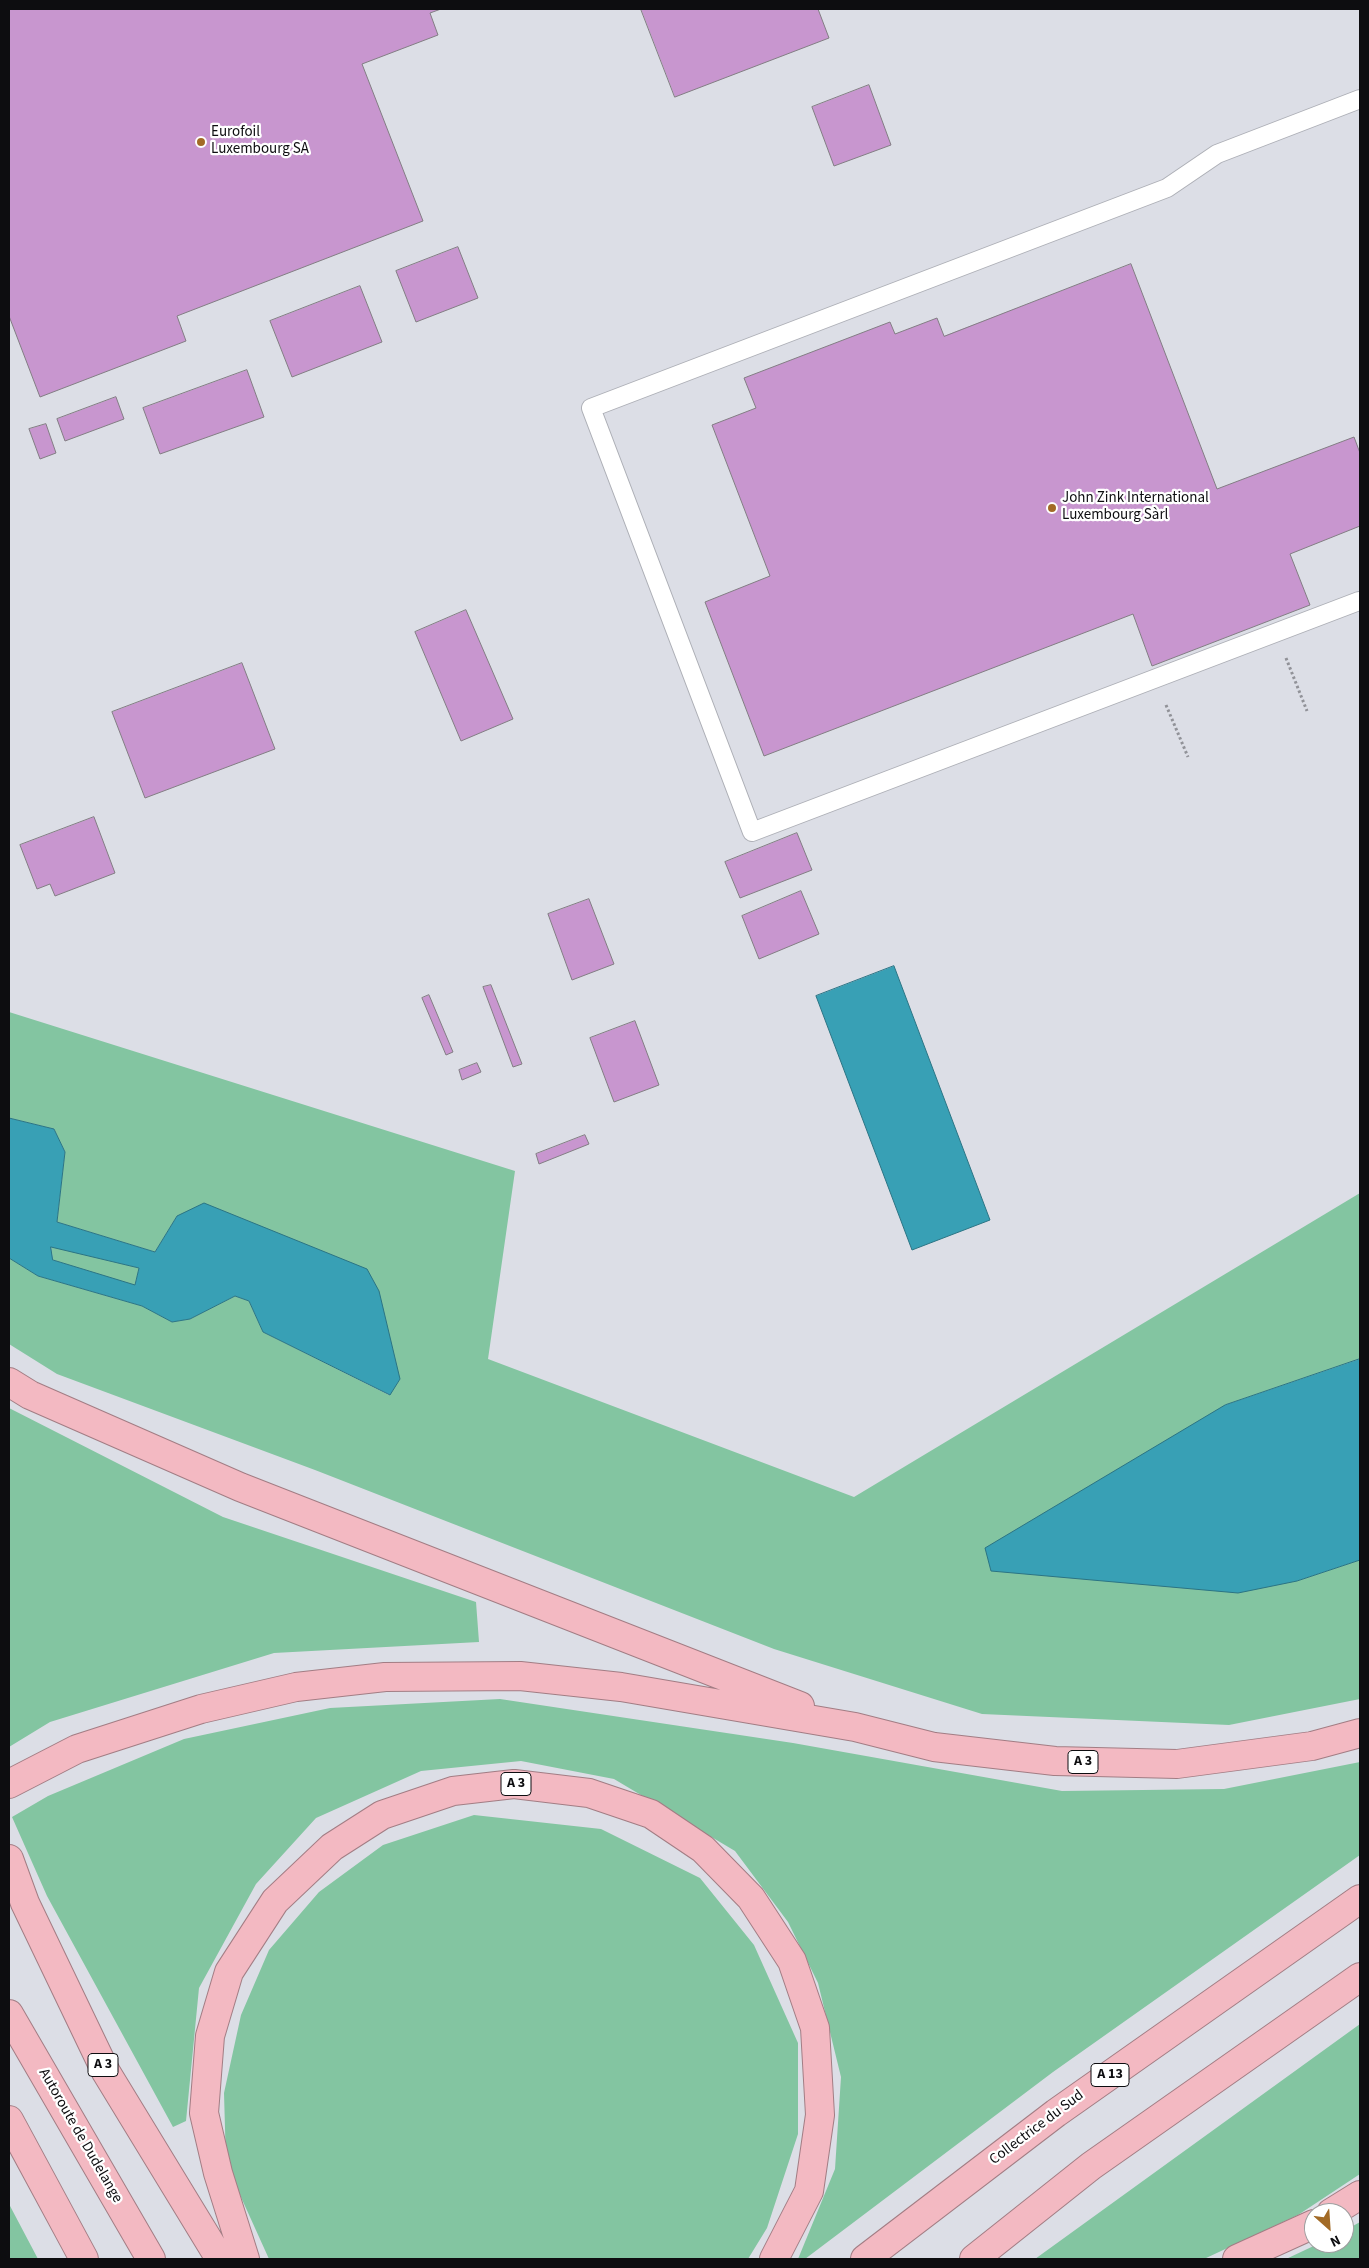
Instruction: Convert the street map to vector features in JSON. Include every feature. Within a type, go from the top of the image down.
[{"type":"highway","name":"A 3","points":[[9,1382],[30,1395],[240,1487],[855,1727]]},
{"type":"highway","name":"A 3","points":[[9,1784],[78,1749],[220,1704],[296,1687],[385,1677],[520,1676],[621,1687],[855,1727],[934,1747],[1037,1759],[1177,1764],[1312,1746],[1360,1733]]},
{"type":"highway","name":"A 3","points":[[245,2259],[218,2173],[204,2113],[210,2036],[229,1972],[275,1901],[332,1846],[382,1815],[453,1791],[514,1784],[589,1793],[651,1814],[703,1849],[752,1898],[792,1960],[815,2028],[820,2115],[809,2191],[774,2259]]},
{"type":"highway","name":"A 3","points":[[9,1859],[25,1903],[106,2072],[220,2259]]},
{"type":"highway","name":"Collectrice du Sud","points":[[865,2259],[1056,2113],[1360,1899]]},
{"type":"highway","points":[[974,2259],[1092,2166],[1360,1978]]},
{"type":"highway","name":"Autoroute de Dudelange","points":[[9,2014],[151,2259]]},
{"type":"highway","points":[[9,2120],[84,2259]]},
{"type":"highway","points":[[1347,2203],[1360,2195]]},
{"type":"highway","points":[[1237,2259],[1304,2229]]},
{"type":"lane","points":[[1359,601],[752,832],[591,408],[1167,188],[1217,154],[1360,99]]},
{"type":"path","points":[[1277,632],[1307,711]]},
{"type":"path","points":[[1154,679],[1188,757]]},
{"type":"green space","points":[[9,1012],[515,1171],[488,1359],[854,1497],[1360,1193],[1360,1359],[1225,1405],[1297,1581],[1360,1560],[1360,1699],[1229,1725],[982,1714],[774,1649],[315,1470],[57,1374],[9,1344],[9,1258],[38,1276],[142,1306],[172,1322],[190,1319],[235,1296],[249,1301],[263,1332],[389,1395],[400,1379],[177,1216],[155,1252],[57,1222],[65,1152],[54,1129],[9,1118]]},
{"type":"green space","points":[[51,1246],[139,1268],[135,1286],[53,1260]]},
{"type":"green space","points":[[9,1408],[223,1517],[476,1602],[479,1642],[274,1653],[50,1722],[9,1747]]},
{"type":"green space","points":[[500,1699],[793,1743],[1062,1791],[1224,1789],[1360,1762],[1360,1855],[1053,2072],[805,2259],[798,2259],[835,2169],[841,2077],[818,1983],[788,1922],[735,1851],[614,1779],[521,1761],[421,1771],[316,1818],[256,1884],[199,1988],[186,2121],[173,2127],[47,1896],[12,1817],[48,1796],[184,1739],[330,1708]]},
{"type":"green space","points":[[474,1815],[601,1829],[700,1878],[754,1945],[798,2043],[798,2134],[767,2228],[748,2259],[269,2259],[226,2164],[224,2093],[241,2015],[269,1950],[319,1892],[383,1845]]},
{"type":"green space","points":[[1360,2024],[1360,2174],[1316,2203],[1304,2203],[1304,2211],[1298,2215],[1204,2259],[1035,2259]]},
{"type":"green space","points":[[9,2204],[38,2259],[9,2259]]},
{"type":"green space","points":[[1360,2222],[1360,2259],[1286,2259],[1304,2251],[1304,2253],[1354,2253],[1354,2225]]},
{"type":"water","points":[[894,966],[990,1220],[912,1250],[816,996]]},
{"type":"water","points":[[9,1118],[54,1129],[65,1152],[57,1222],[155,1252],[177,1216],[204,1203],[367,1269],[379,1291],[400,1379],[390,1395],[263,1332],[249,1301],[235,1296],[190,1319],[172,1322],[142,1306],[38,1276],[9,1258]],"holes":[[[51,1247],[139,1268],[135,1285],[53,1260]]]},
{"type":"water","points":[[1360,1359],[1360,1560],[1297,1581],[1238,1593],[991,1571],[985,1548],[1225,1405]]},
{"type":"building","name":"Eurofoil Luxembourg SA","points":[[9,9],[441,9],[430,13],[438,35],[362,64],[423,221],[177,316],[186,341],[40,397],[9,316]]},
{"type":"building","points":[[641,9],[818,9],[829,38],[675,97]]},
{"type":"building","points":[[869,85],[891,145],[834,166],[812,107]]},
{"type":"building","points":[[458,247],[478,298],[416,322],[396,271]]},
{"type":"building","name":"John Zink International Luxembourg Sàrl","points":[[1131,264],[1217,489],[1354,437],[1360,453],[1360,526],[1290,554],[1310,605],[1152,666],[1133,614],[764,756],[705,602],[770,576],[712,425],[756,408],[744,378],[890,322],[895,334],[937,318],[944,336]]},
{"type":"building","points":[[360,286],[382,342],[292,377],[270,321]]},
{"type":"building","points":[[247,370],[264,417],[160,454],[143,408]]},
{"type":"building","points":[[116,397],[124,419],[65,441],[57,419]]},
{"type":"building","points":[[46,424],[56,453],[40,459],[29,429]]},
{"type":"building","points":[[466,610],[513,719],[461,741],[415,632]]},
{"type":"building","points":[[242,663],[275,749],[145,798],[112,712]]},
{"type":"building","points":[[94,817],[115,873],[55,896],[50,884],[37,889],[20,845]]},
{"type":"building","points":[[797,833],[812,870],[740,898],[725,862]]},
{"type":"building","points":[[801,891],[819,934],[759,959],[742,916]]},
{"type":"building","points":[[589,899],[614,964],[572,980],[548,914]]},
{"type":"building","points":[[491,985],[522,1064],[513,1067],[483,987]]},
{"type":"building","points":[[429,995],[453,1052],[446,1055],[422,998]]},
{"type":"building","points":[[635,1021],[659,1085],[614,1102],[590,1038]]},
{"type":"building","points":[[477,1063],[481,1072],[462,1080],[459,1070]]},
{"type":"building","points":[[585,1135],[589,1144],[539,1164],[536,1154]]},
{"type":"place","name":"Eurofoil Luxembourg SA","points":[[201,142]]},
{"type":"place","name":"John Zink International Luxembourg Sàrl","points":[[1052,508]]}]
